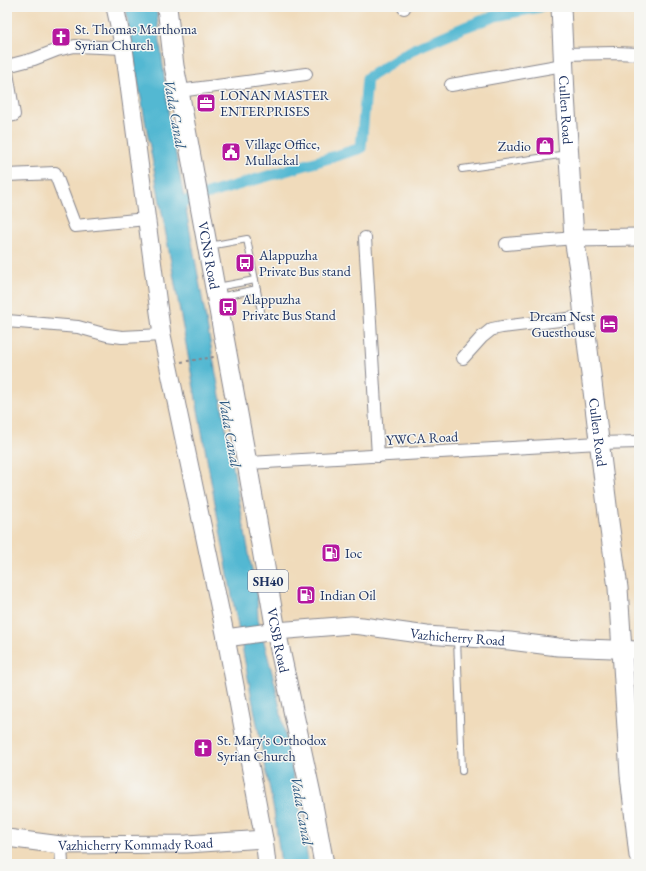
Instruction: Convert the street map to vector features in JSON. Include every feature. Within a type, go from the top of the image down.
[{"type":"main road","points":[[115,7],[124,48],[162,335],[231,637],[267,864]]},
{"type":"main road","name":"SH40","points":[[167,7],[174,66],[179,91]]},
{"type":"main road","name":"Cullen Road","points":[[562,8],[563,60],[574,238],[618,588],[631,650],[630,775],[639,856]]},
{"type":"main road","name":"VCNS Road","points":[[179,91],[216,292]]},
{"type":"main road","points":[[574,238],[639,237]]},
{"type":"main road","name":"VCSB Road","points":[[216,292],[247,463],[270,632],[311,794],[324,864]]},
{"type":"main road","name":"Vazhicherry Road","points":[[231,637],[351,625],[427,635],[510,641],[558,647],[631,650]]},
{"type":"main road","name":"Vazhicherry Kommady Road","points":[[7,838],[61,845],[187,844],[264,839]]},
{"type":"street","points":[[7,66],[34,59],[57,50],[75,46],[124,48]]},
{"type":"street","points":[[451,85],[563,60],[615,53],[639,54]]},
{"type":"street","points":[[7,73],[14,115],[7,116]]},
{"type":"street","points":[[179,91],[306,74]]},
{"type":"street","points":[[7,175],[55,173],[75,226],[146,218]]},
{"type":"street","points":[[365,238],[378,456]]},
{"type":"street","points":[[506,244],[574,238]]},
{"type":"street","points":[[463,358],[482,337],[492,329],[584,317]]},
{"type":"street","points":[[7,321],[78,327],[107,336],[122,337],[162,335]]},
{"type":"street","name":"YWCA Road","points":[[247,463],[639,442]]},
{"type":"street","points":[[61,845],[62,864]]},
{"type":"lane","points":[[462,169],[569,154]]},
{"type":"lane","points":[[207,247],[247,239],[261,311]]},
{"type":"lane","points":[[216,292],[255,280]]},
{"type":"lane","points":[[216,292],[257,289]]},
{"type":"lane","points":[[456,637],[462,771]]},
{"type":"path","points":[[183,362],[216,356]]},
{"type":"water","points":[[126,7],[156,7],[169,117],[257,598],[258,619],[275,684],[304,830],[308,864],[281,864],[274,811],[230,585],[129,32]]},
{"type":"waterway","points":[[174,205],[361,148],[367,78],[416,48],[465,27],[495,16],[540,7]]},
{"type":"place","name":"St. Thomas Marthoma Syrian Church","points":[[61,37]]},
{"type":"place","name":"LONAN MASTER ENTERPRISES","points":[[206,103]]},
{"type":"place","name":"Zudio","points":[[545,146]]},
{"type":"place","name":"Village Office, Mullackal","points":[[231,152]]},
{"type":"place","name":"Alappuzha Private Bus stand","points":[[245,263]]},
{"type":"place","name":"Alappuzha Private Bus Stand","points":[[228,307]]},
{"type":"place","name":"Dream Nest Guesthouse","points":[[609,324]]},
{"type":"place","name":"Ioc","points":[[331,553]]},
{"type":"place","name":"Indian Oil","points":[[306,595]]},
{"type":"place","name":"St. Mary's Orthodox Syrian Church","points":[[203,748]]},
{"type":"water label","name":"Vada Canal","points":[[175,114]]},
{"type":"water label","name":"Vada Canal","points":[[230,433]]},
{"type":"water label","name":"Vada Canal","points":[[302,811]]}]
